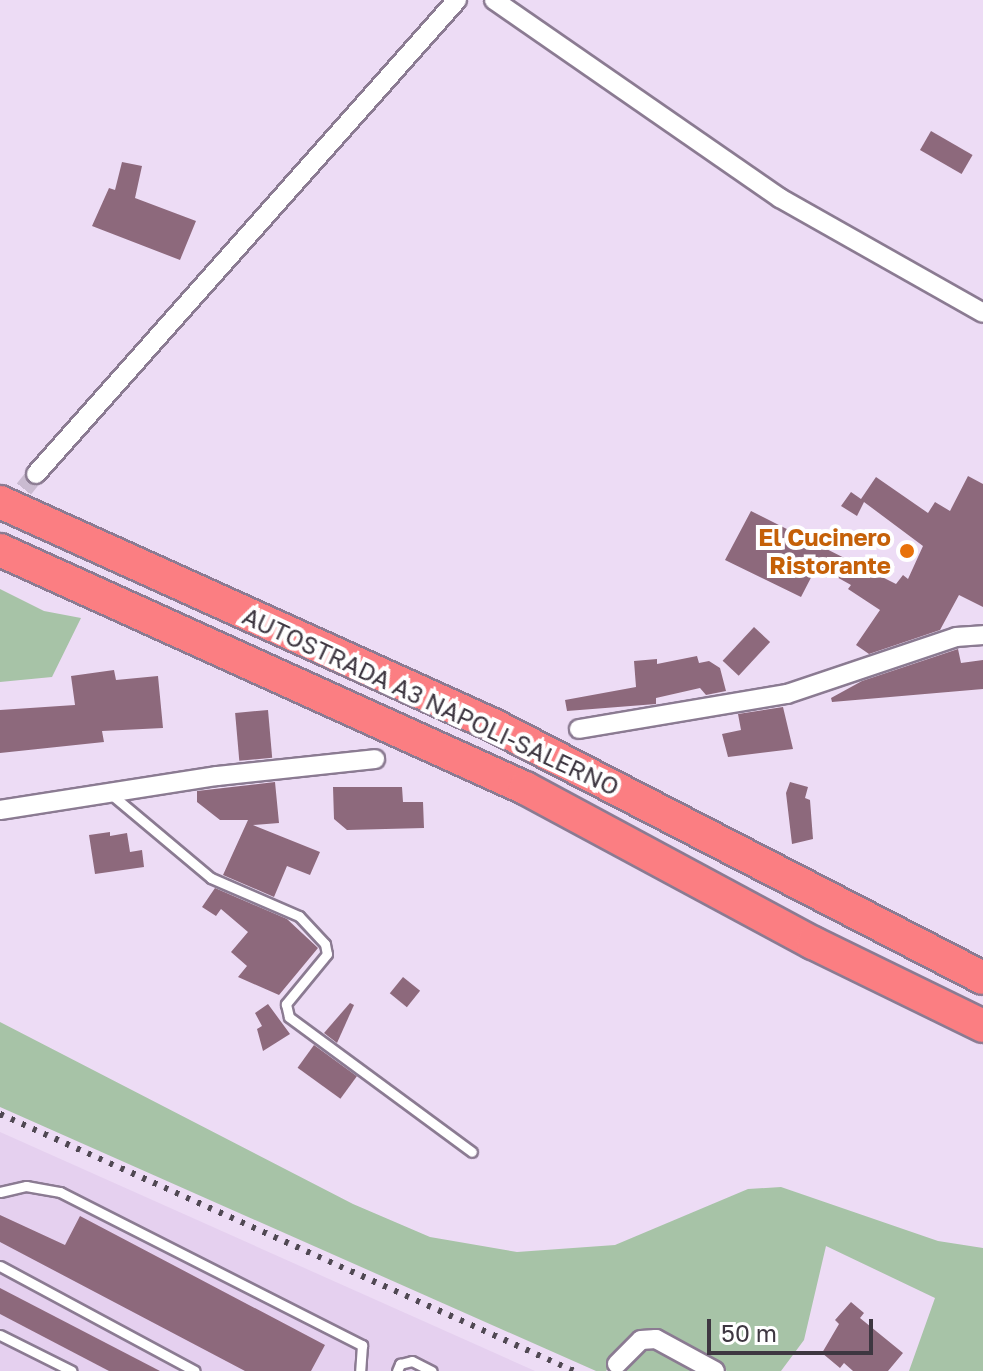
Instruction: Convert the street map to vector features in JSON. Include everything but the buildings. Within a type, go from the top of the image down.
[{"type":"highway","name":"AUTOSTRADA A3 NAPOLI-SALERNO","points":[[0,502],[493,725],[983,978]]},
{"type":"highway","name":"AUTOSTRADA A3 NAPOLI-SALERNO","points":[[0,550],[525,788],[813,943],[983,1026]]},
{"type":"street","points":[[36,474],[457,0]]},
{"type":"street","points":[[494,0],[780,198],[983,313]]},
{"type":"street","points":[[579,729],[787,694],[956,637],[983,635]]},
{"type":"street","points":[[0,810],[375,759]]},
{"type":"street","points":[[617,1364],[641,1340],[656,1339],[715,1371]]},
{"type":"lane","points":[[110,793],[211,878],[269,898],[299,916],[325,944],[327,954],[286,1004],[289,1017],[318,1034],[472,1152]]},
{"type":"lane","points":[[0,1192],[26,1186],[60,1192],[362,1345],[360,1371]]},
{"type":"lane","points":[[0,1266],[195,1371]]},
{"type":"lane","points":[[0,1335],[72,1371]]},
{"type":"lane","points":[[397,1371],[400,1364],[412,1361],[432,1371]]},
{"type":"shaded area","points":[[0,1132],[535,1371],[0,1371]]},
{"type":"green space","points":[[0,589],[44,611],[81,618],[52,677],[0,682]]},
{"type":"green space","points":[[0,1022],[353,1204],[430,1237],[517,1252],[615,1245],[748,1189],[781,1187],[938,1241],[983,1248],[983,1371],[909,1371],[935,1298],[826,1246],[804,1340],[781,1371],[727,1371],[650,1331],[632,1341],[606,1371],[596,1371],[0,1107]]},
{"type":"green space","points":[[656,1345],[703,1371],[617,1371],[638,1346]]},
{"type":"tunnel","points":[[7,510],[36,474]]},
{"type":"railway","points":[[0,1114],[574,1371]]},
{"type":"place","name":"El Cucinero Ristorante","points":[[907,551]]}]
